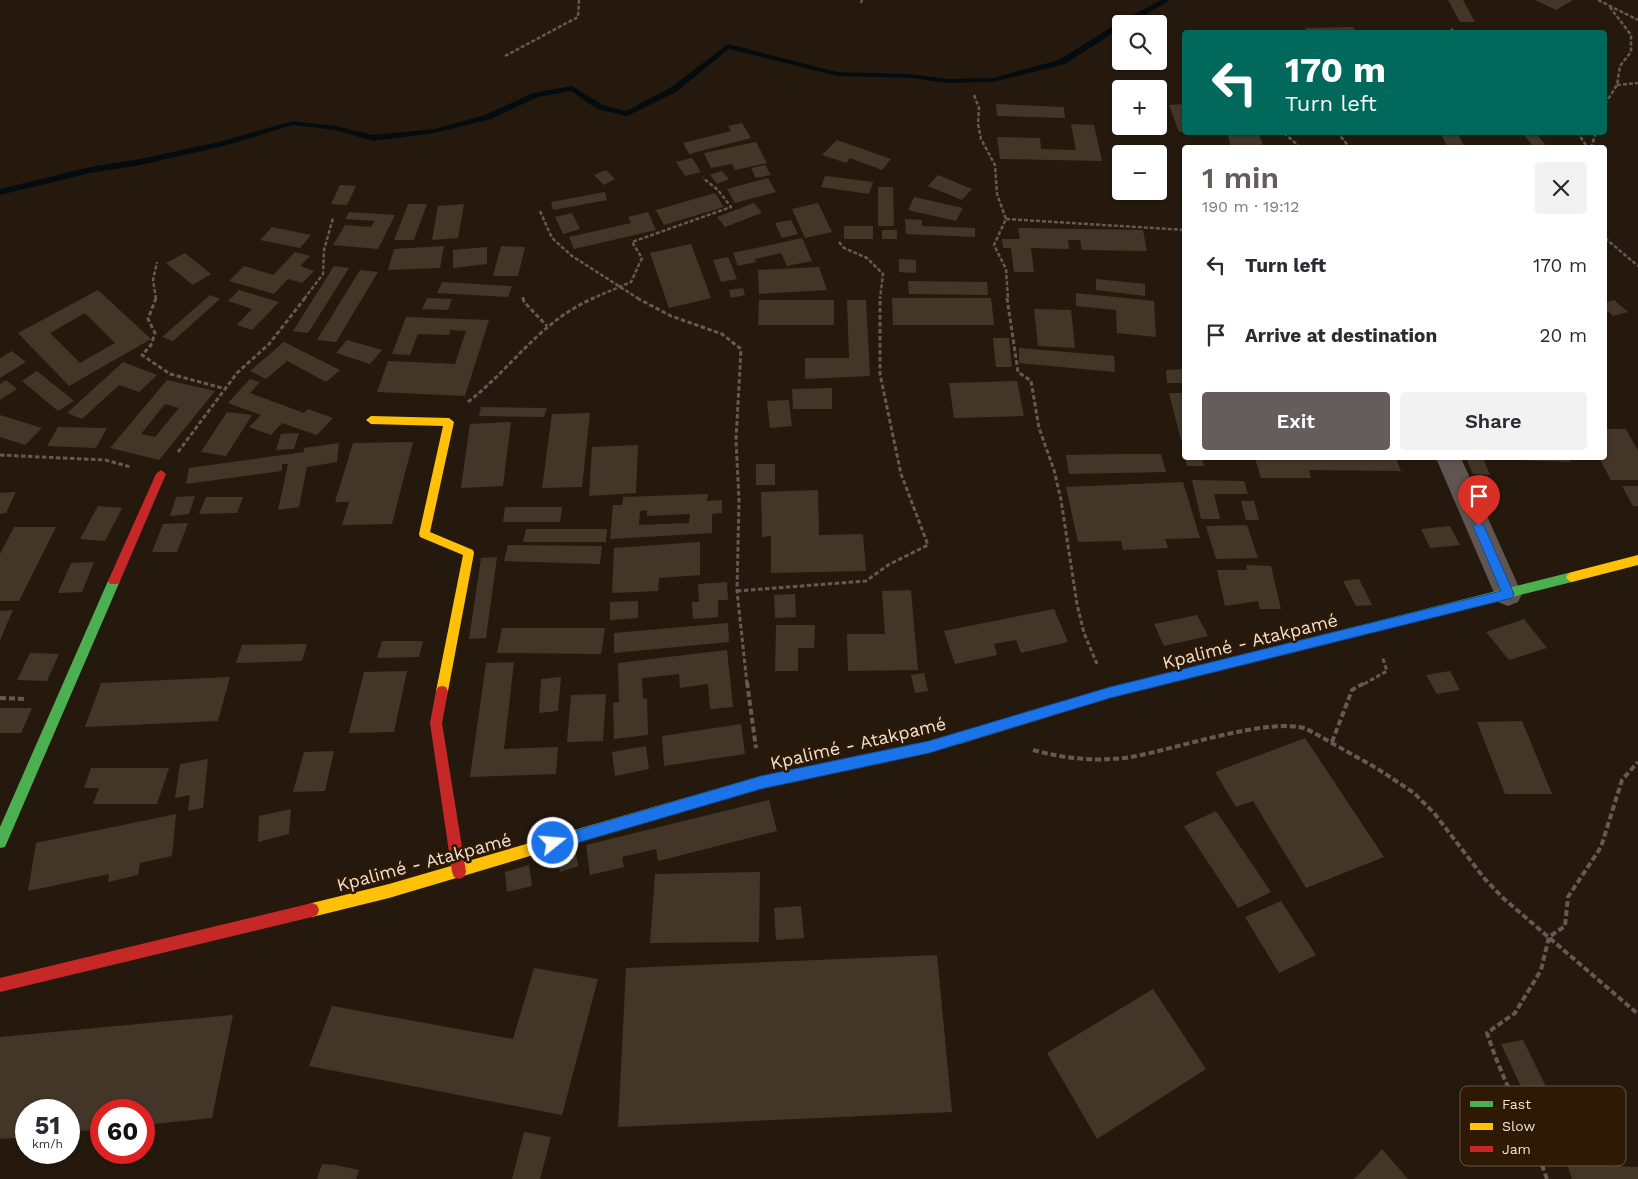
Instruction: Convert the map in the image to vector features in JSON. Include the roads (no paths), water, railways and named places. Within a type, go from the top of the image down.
[{"type":"main road","points":[[371,420],[449,422],[424,534],[469,553],[436,723],[459,872]]},
{"type":"main road","points":[[0,842],[161,474]]},
{"type":"main road","name":"Kpalimé - Atakpamé","points":[[0,986],[459,872],[761,782],[929,747],[1110,692],[1373,628],[1638,560]]},
{"type":"street","points":[[1450,460],[1508,594]]},
{"type":"waterway","points":[[1140,15],[1166,0]]},
{"type":"waterway","points":[[0,192],[90,170],[135,163],[220,144],[293,123],[335,128],[373,138],[435,131],[488,117],[536,95],[572,88],[600,107],[627,114],[673,90],[728,46],[837,74],[911,76],[947,81],[993,80],[1062,62],[1112,31]]}]
